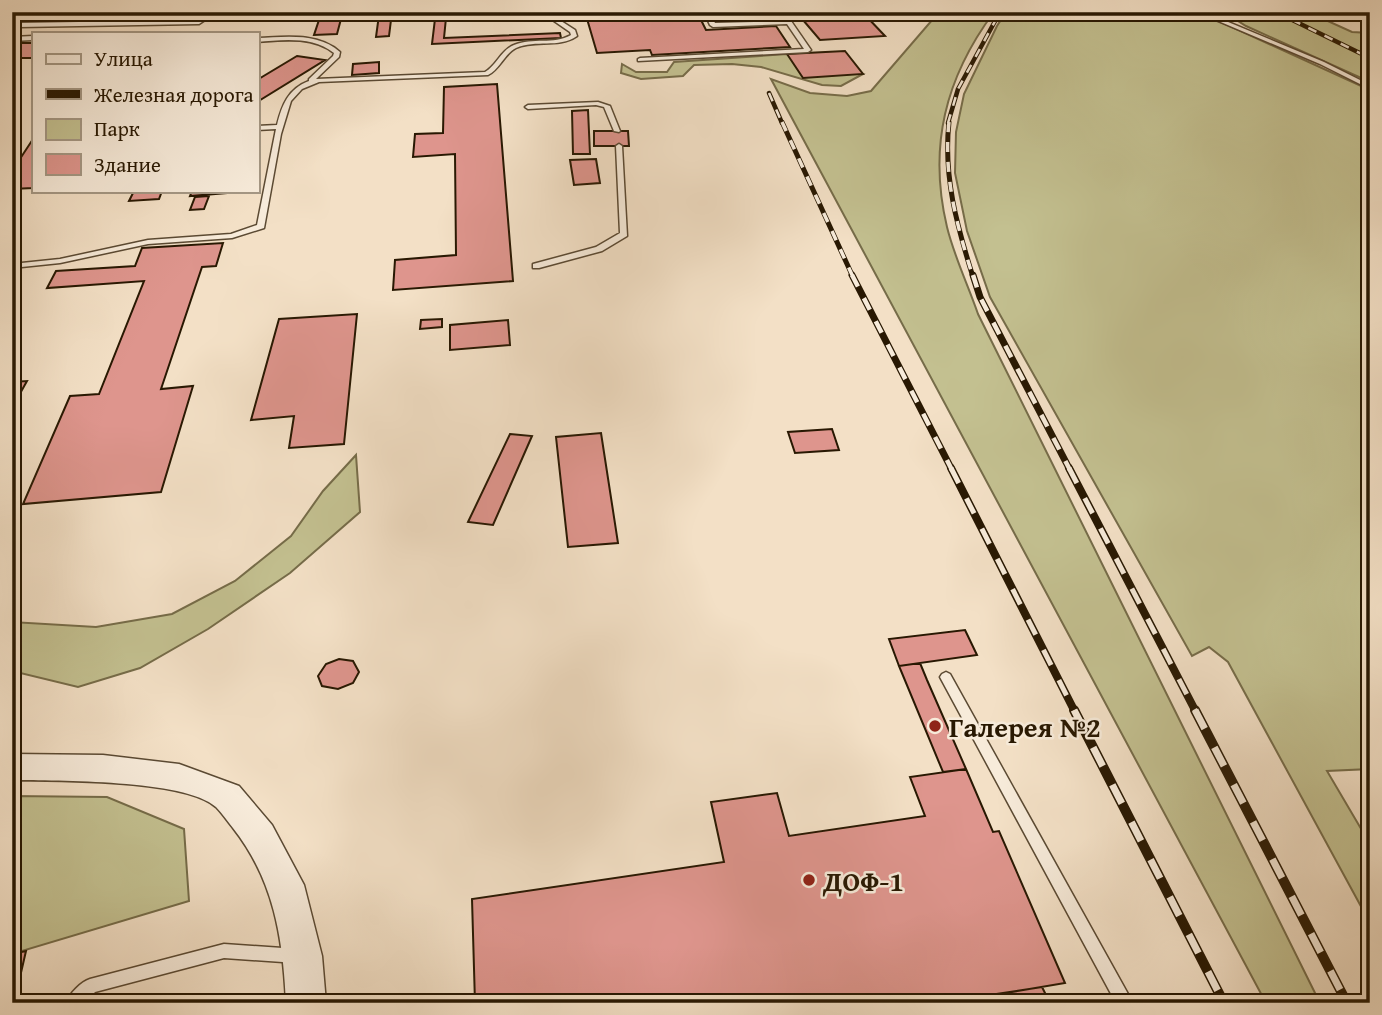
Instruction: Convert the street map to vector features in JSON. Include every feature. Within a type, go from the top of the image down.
[{"type":"street","points":[[12,767],[103,768],[179,778],[227,796],[260,836],[286,885],[303,956],[306,1003]]},
{"type":"lane","points":[[19,25],[200,22],[215,12]]},
{"type":"lane","points":[[309,82],[486,75],[494,71],[510,49],[557,42],[574,36],[573,31],[543,12]]},
{"type":"lane","points":[[640,60],[808,50],[789,22],[713,24],[706,12]]},
{"type":"lane","points":[[1199,12],[1218,15],[1370,87]]},
{"type":"lane","points":[[12,39],[32,38]]},
{"type":"lane","points":[[12,266],[60,261],[148,243],[232,236],[261,226],[288,100],[336,57],[337,52],[331,47],[306,41],[259,40]]},
{"type":"lane","points":[[528,107],[596,103],[607,106],[617,131]]},
{"type":"lane","points":[[259,128],[281,127]]},
{"type":"lane","points":[[536,265],[599,249],[624,234],[619,146]]},
{"type":"lane","points":[[946,677],[1125,1003]]},
{"type":"lane","points":[[74,1003],[90,986],[224,951],[303,956]]},
{"type":"green space","points":[[939,12],[994,12],[963,62],[945,114],[939,169],[947,227],[957,260],[978,314],[1320,1003],[1266,1003],[771,79],[810,93],[847,96],[871,91]]},
{"type":"green space","points":[[1006,12],[1042,12],[1040,17],[1106,20],[1169,16],[1164,12],[1196,12],[1370,90],[1370,769],[1327,771],[1370,844],[1370,923],[1228,662],[1209,647],[1192,656],[990,297],[967,231],[955,173],[956,132],[964,94]]},
{"type":"green space","points":[[1224,12],[1308,12],[1352,32],[1370,33],[1370,82],[1246,26]]},
{"type":"green space","points":[[787,54],[863,74],[841,86],[822,85],[761,67],[732,64],[694,65],[683,76],[641,79],[621,73],[622,64],[636,72],[667,72],[674,62]]},
{"type":"green space","points":[[356,455],[360,512],[290,573],[208,629],[140,668],[78,687],[12,671],[12,622],[96,627],[172,614],[235,581],[291,536],[323,491]]},
{"type":"green space","points":[[12,796],[107,797],[184,829],[189,901],[12,954]]},
{"type":"building","points":[[392,12],[389,36],[376,37],[379,15],[353,16],[354,13]]},
{"type":"building","points":[[585,12],[697,12],[706,30],[776,26],[790,47],[652,55],[650,50],[597,53]]},
{"type":"building","points":[[712,12],[744,12],[746,16],[715,17]]},
{"type":"building","points":[[1096,12],[1158,12],[1163,15],[1106,20]]},
{"type":"building","points":[[866,16],[885,36],[820,40],[803,20]]},
{"type":"building","points":[[446,18],[444,38],[560,33],[561,38],[432,44],[435,19]]},
{"type":"building","points":[[341,19],[337,34],[314,35],[319,20]]},
{"type":"building","points":[[12,43],[32,43],[32,58],[12,58]]},
{"type":"building","points":[[845,51],[863,74],[803,78],[787,54]]},
{"type":"building","points":[[297,56],[325,60],[259,101],[259,79]]},
{"type":"building","points":[[379,62],[379,73],[352,75],[353,64]]},
{"type":"building","points":[[497,84],[513,281],[393,290],[395,260],[456,255],[455,154],[413,157],[415,134],[443,133],[444,87]]},
{"type":"building","points":[[588,110],[590,154],[573,154],[572,111]]},
{"type":"building","points":[[594,131],[628,131],[629,146],[594,146]]},
{"type":"building","points":[[32,141],[32,188],[12,189],[12,171]]},
{"type":"building","points":[[596,159],[600,183],[574,185],[570,160]]},
{"type":"building","points":[[134,192],[162,192],[159,199],[129,201]]},
{"type":"building","points":[[192,192],[228,192],[227,193],[190,196]]},
{"type":"building","points":[[209,196],[204,209],[190,210],[195,197]]},
{"type":"building","points":[[223,243],[216,266],[202,267],[161,389],[193,386],[161,492],[23,504],[70,396],[99,394],[144,281],[47,288],[56,271],[135,266],[142,248]]},
{"type":"building","points":[[357,314],[344,444],[289,448],[294,416],[251,420],[279,319]]},
{"type":"building","points":[[442,319],[442,327],[420,329],[421,320]]},
{"type":"building","points":[[508,320],[510,345],[450,350],[450,325]]},
{"type":"building","points":[[27,381],[12,408],[12,382]]},
{"type":"building","points":[[832,429],[839,450],[795,453],[788,432]]},
{"type":"building","points":[[601,433],[618,543],[568,547],[556,437]]},
{"type":"building","points":[[510,434],[532,436],[493,525],[468,522]]},
{"type":"building","points":[[965,630],[977,655],[899,666],[889,639]]},
{"type":"building","points":[[339,659],[353,661],[359,672],[353,683],[338,689],[322,686],[318,676],[326,664]]},
{"type":"building","name":"Галерея №2","points":[[920,663],[966,769],[943,772],[899,666]]},
{"type":"building","name":"ДОФ-1","points":[[966,769],[993,832],[999,831],[1065,983],[946,1003],[475,1003],[472,899],[724,862],[711,802],[777,793],[789,836],[925,816],[910,777]]},
{"type":"building","points":[[26,951],[14,1003],[12,1003],[12,954]]},
{"type":"building","points":[[1042,987],[1050,1003],[1000,1003],[996,994]]},
{"type":"railway","points":[[948,123],[958,89],[1000,12]]},
{"type":"railway","points":[[1276,12],[1370,58]]},
{"type":"railway","points":[[769,93],[782,123]]},
{"type":"railway","points":[[782,122],[853,277]]},
{"type":"railway","points":[[949,122],[950,181],[957,220],[973,277]]},
{"type":"railway","points":[[973,275],[980,297],[1070,470]]},
{"type":"railway","points":[[853,277],[952,470]]},
{"type":"railway","points":[[951,468],[1075,712]]},
{"type":"railway","points":[[1069,468],[1196,712]]},
{"type":"railway","points":[[1074,710],[1224,1003]]},
{"type":"railway","points":[[1195,710],[1347,1003]]},
{"type":"place","name":"Галерея №2","points":[[935,726]]},
{"type":"place","name":"ДОФ-1","points":[[809,880]]}]
